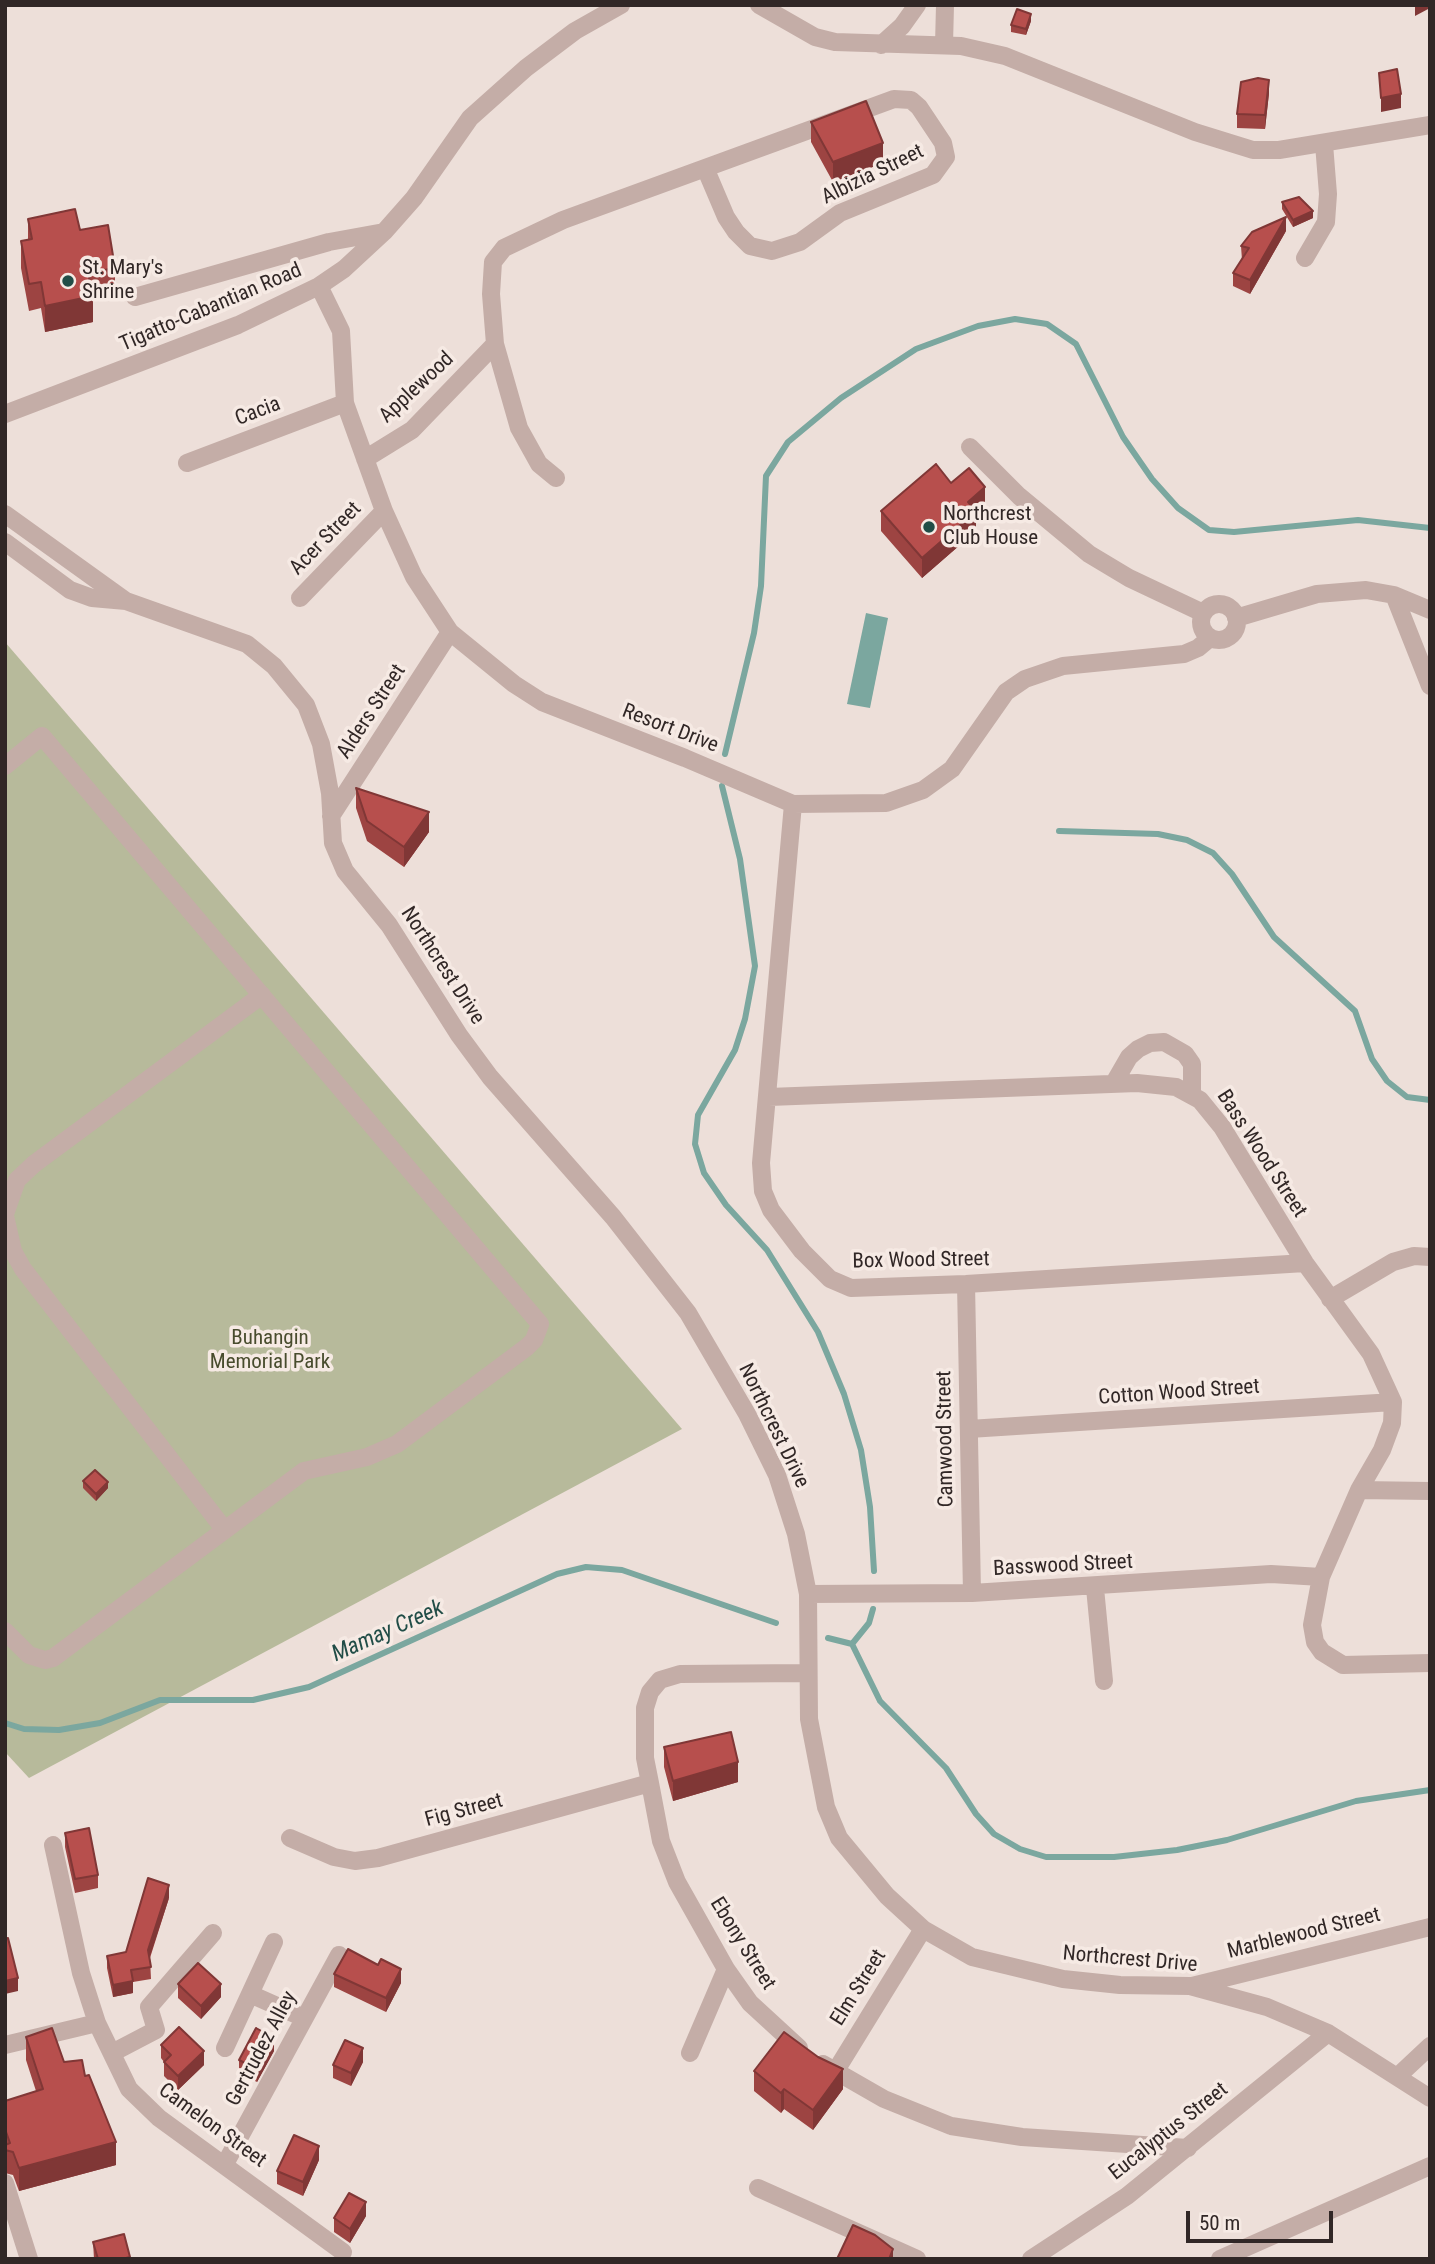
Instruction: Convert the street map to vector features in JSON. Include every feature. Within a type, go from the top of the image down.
[{"type":"street","name":"Tigatto-Cabantian Road","points":[[5,414],[238,325],[319,286],[384,232],[414,198],[470,118],[526,68],[575,31],[621,5]]},
{"type":"street","points":[[759,5],[815,37],[853,45],[944,45],[1005,55],[1233,146],[1279,150],[1430,125]]},
{"type":"street","points":[[881,45],[902,26],[917,5]]},
{"type":"street","points":[[944,45],[945,5]]},
{"type":"street","name":"Albizia Street","points":[[556,478],[539,464],[519,428],[495,344],[491,294],[493,262],[504,248],[563,220],[902,98],[911,100],[930,121],[943,143],[946,157],[933,176],[840,213],[800,242],[772,251],[750,246],[736,232],[726,217],[706,170]]},
{"type":"street","points":[[1305,258],[1326,222],[1328,194],[1324,144]]},
{"type":"street","points":[[135,297],[329,242],[384,232]]},
{"type":"street","name":"Resort Drive","points":[[319,286],[341,331],[345,403],[384,511],[414,577],[450,632],[513,684],[542,702],[793,804],[886,803],[923,790],[952,768],[1006,692],[1025,679],[1063,666],[1184,654],[1210,638]]},
{"type":"street","name":"Applewood","points":[[365,459],[412,430],[495,344]]},
{"type":"street","name":"Cacia","points":[[187,463],[345,403]]},
{"type":"street","points":[[970,447],[1019,496],[1089,554],[1129,578],[1203,613]]},
{"type":"street","name":"Acer Street","points":[[300,598],[384,511]]},
{"type":"street","name":"Northcrest Drive","points":[[7,519],[126,601]]},
{"type":"street","name":"Northcrest Drive","points":[[5,542],[70,590],[92,598],[126,601],[247,644],[274,666],[306,705],[321,744],[333,843],[345,871],[389,925],[459,1035],[490,1077],[613,1217],[688,1313],[747,1414],[777,1475],[796,1535],[807,1594],[806,1673],[809,1718],[826,1807],[839,1838],[887,1896],[923,1929],[972,1956],[1063,1979],[1120,1985],[1190,1986],[1267,2007],[1328,2032],[1430,2098]]},
{"type":"street","points":[[1236,618],[1317,594],[1366,590],[1394,595],[1430,610]]},
{"type":"street","points":[[1394,595],[1430,686]]},
{"type":"street","points":[[1222,604],[1231,609],[1236,618],[1232,634],[1222,640],[1210,638],[1201,627],[1203,613],[1211,606],[1222,604]]},
{"type":"street","name":"Alders Street","points":[[331,816],[450,632]]},
{"type":"street","points":[[5,766],[42,736],[540,1324],[534,1340],[527,1347],[397,1444],[367,1457],[304,1471],[53,1658],[45,1660],[29,1655],[5,1631]]},
{"type":"street","name":"Box Wood Street","points":[[793,804],[769,1097],[761,1163],[763,1191],[771,1210],[802,1251],[830,1279],[851,1288],[966,1284],[1304,1263]]},
{"type":"street","points":[[224,1529],[23,1269],[13,1251],[6,1206],[11,1178],[262,995]]},
{"type":"street","points":[[1114,1083],[1129,1057],[1138,1049],[1164,1042],[1185,1054],[1192,1064],[1192,1093]]},
{"type":"street","name":"Bass Wood Street","points":[[769,1097],[1114,1083],[1158,1084],[1192,1093],[1216,1119],[1304,1263],[1371,1354],[1393,1402]]},
{"type":"street","points":[[1330,1299],[1393,1262],[1414,1256],[1430,1257]]},
{"type":"street","name":"Camwood Street","points":[[966,1284],[972,1593]]},
{"type":"street","points":[[1393,1402],[1392,1423],[1385,1441],[1359,1490],[1321,1577],[1312,1625],[1315,1642],[1322,1652],[1343,1665],[1430,1663]]},
{"type":"street","name":"Cotton Wood Street","points":[[969,1429],[1393,1402]]},
{"type":"street","points":[[1359,1490],[1430,1491]]},
{"type":"street","name":"Basswood Street","points":[[807,1594],[972,1593],[1095,1588],[1271,1574],[1321,1577]]},
{"type":"street","points":[[1095,1588],[1104,1681]]},
{"type":"street","name":"Ebony Street","points":[[806,1673],[680,1674],[660,1680],[650,1692],[645,1708],[645,1758],[661,1841],[677,1882],[726,1969],[750,2003],[788,2041],[835,2072],[884,2099],[951,2126],[1023,2137],[1188,2148]]},
{"type":"street","name":"Fig Street","points":[[290,1838],[334,1857],[355,1861],[378,1858],[650,1783]]},
{"type":"street","name":"Camelon Street","points":[[53,1845],[81,1973],[97,2023],[138,2101],[342,2252]]},
{"type":"street","name":"Marblewood Street","points":[[1190,1986],[1430,1927]]},
{"type":"street","name":"Elm Street","points":[[835,2072],[923,1929]]},
{"type":"street","points":[[112,2053],[156,2030],[149,2007],[213,1933]]},
{"type":"street","points":[[225,2048],[274,1942]]},
{"type":"street","name":"Gertrudez Alley","points":[[225,2164],[339,1955]]},
{"type":"street","points":[[690,2053],[726,1969]]},
{"type":"street","points":[[250,1994],[304,2018]]},
{"type":"street","points":[[5,2045],[97,2023]]},
{"type":"street","name":"Eucalyptus Street","points":[[1031,2259],[1127,2196],[1328,2032]]},
{"type":"street","points":[[1398,2076],[1430,2046]]},
{"type":"street","points":[[1220,2259],[1430,2166]]},
{"type":"street","points":[[5,2183],[29,2259]]},
{"type":"street","points":[[758,2188],[917,2259]]},
{"type":"green space","name":"Buhangin Memorial Park","points":[[5,642],[682,1429],[29,1778],[5,1752]]},
{"type":"water","points":[[866,613],[888,618],[870,708],[847,704]]},
{"type":"building","points":[[1017,9],[1031,14],[1026,29],[1011,25]]},
{"type":"building","points":[[1397,69],[1401,94],[1381,98],[1379,73]]},
{"type":"building","points":[[1258,78],[1269,80],[1265,115],[1237,114],[1241,82]]},
{"type":"building","points":[[866,101],[883,143],[833,162],[811,122]]},
{"type":"building","points":[[1299,197],[1313,211],[1293,220],[1282,202]]},
{"type":"building","points":[[75,209],[80,230],[108,225],[115,268],[88,273],[93,296],[45,306],[41,282],[29,284],[21,241],[32,239],[28,219]]},
{"type":"building","points":[[1286,217],[1250,280],[1233,273],[1249,248],[1241,246],[1252,232]]},
{"type":"building","name":"Northcrest Club House","points":[[936,464],[951,483],[969,468],[985,487],[968,502],[976,511],[922,558],[881,511]]},
{"type":"building","points":[[356,788],[429,812],[404,847],[367,821]]},
{"type":"building","points":[[95,1470],[108,1482],[96,1494],[83,1481]]},
{"type":"building","points":[[731,1732],[738,1762],[673,1781],[664,1747]]},
{"type":"building","points":[[89,1828],[98,1875],[75,1879],[65,1833]]},
{"type":"building","points":[[148,1878],[169,1885],[148,1950],[151,1967],[131,1970],[133,1981],[113,1985],[107,1956],[126,1952]]},
{"type":"building","points":[[8,1938],[18,1978],[5,1981],[5,1939]]},
{"type":"building","points":[[348,1949],[378,1965],[381,1959],[401,1969],[386,1998],[334,1974]]},
{"type":"building","points":[[198,1963],[221,1984],[201,2006],[178,1984]]},
{"type":"building","points":[[179,2027],[204,2051],[178,2076],[164,2062],[171,2055],[161,2045]]},
{"type":"building","points":[[52,2028],[64,2062],[82,2060],[85,2076],[89,2075],[116,2142],[19,2168],[13,2152],[5,2150],[5,2145],[10,2143],[5,2129],[5,2101],[43,2089],[26,2037]]},
{"type":"building","points":[[256,2028],[274,2038],[257,2069],[239,2060]]},
{"type":"building","points":[[784,2032],[818,2057],[843,2069],[813,2110],[784,2089],[781,2093],[754,2071]]},
{"type":"building","points":[[345,2040],[363,2048],[351,2073],[333,2065]]},
{"type":"building","points":[[294,2135],[319,2146],[303,2182],[277,2171]]},
{"type":"building","points":[[349,2193],[366,2202],[350,2229],[334,2218]]},
{"type":"building","points":[[853,2225],[875,2235],[893,2249],[889,2259],[837,2259]]},
{"type":"building","points":[[124,2234],[130,2257],[98,2259],[93,2242]]},
{"type":"waterway","points":[[725,754],[754,633],[761,586],[766,476],[788,442],[841,398],[916,349],[978,326],[1015,319],[1047,324],[1076,344],[1123,437],[1152,479],[1178,508],[1209,530],[1234,532],[1358,520],[1430,528]]},
{"type":"waterway","points":[[722,786],[740,859],[755,966],[745,1019],[735,1050],[698,1115],[695,1144],[704,1173],[726,1205],[767,1250],[818,1332],[844,1394],[861,1450],[870,1507],[874,1571]]},
{"type":"waterway","points":[[1059,831],[1158,834],[1187,840],[1213,853],[1232,874],[1274,937],[1355,1011],[1372,1059],[1387,1081],[1407,1097],[1430,1100]]},
{"type":"waterway","name":"Mamay Creek","points":[[5,1723],[24,1729],[59,1730],[100,1723],[160,1700],[253,1700],[309,1687],[557,1574],[586,1567],[622,1570],[776,1623]]},
{"type":"waterway","points":[[852,1644],[869,1623],[873,1609]]},
{"type":"waterway","name":"Mamay Creek","points":[[828,1638],[852,1644]]},
{"type":"waterway","points":[[852,1644],[880,1701],[946,1768],[976,1814],[994,1834],[1020,1849],[1046,1857],[1114,1857],[1177,1850],[1227,1840],[1356,1801],[1430,1790]]},
{"type":"place","name":"St. Mary's Shrine","points":[[68,281]]},
{"type":"place","name":"Northcrest Club House","points":[[929,527]]}]
